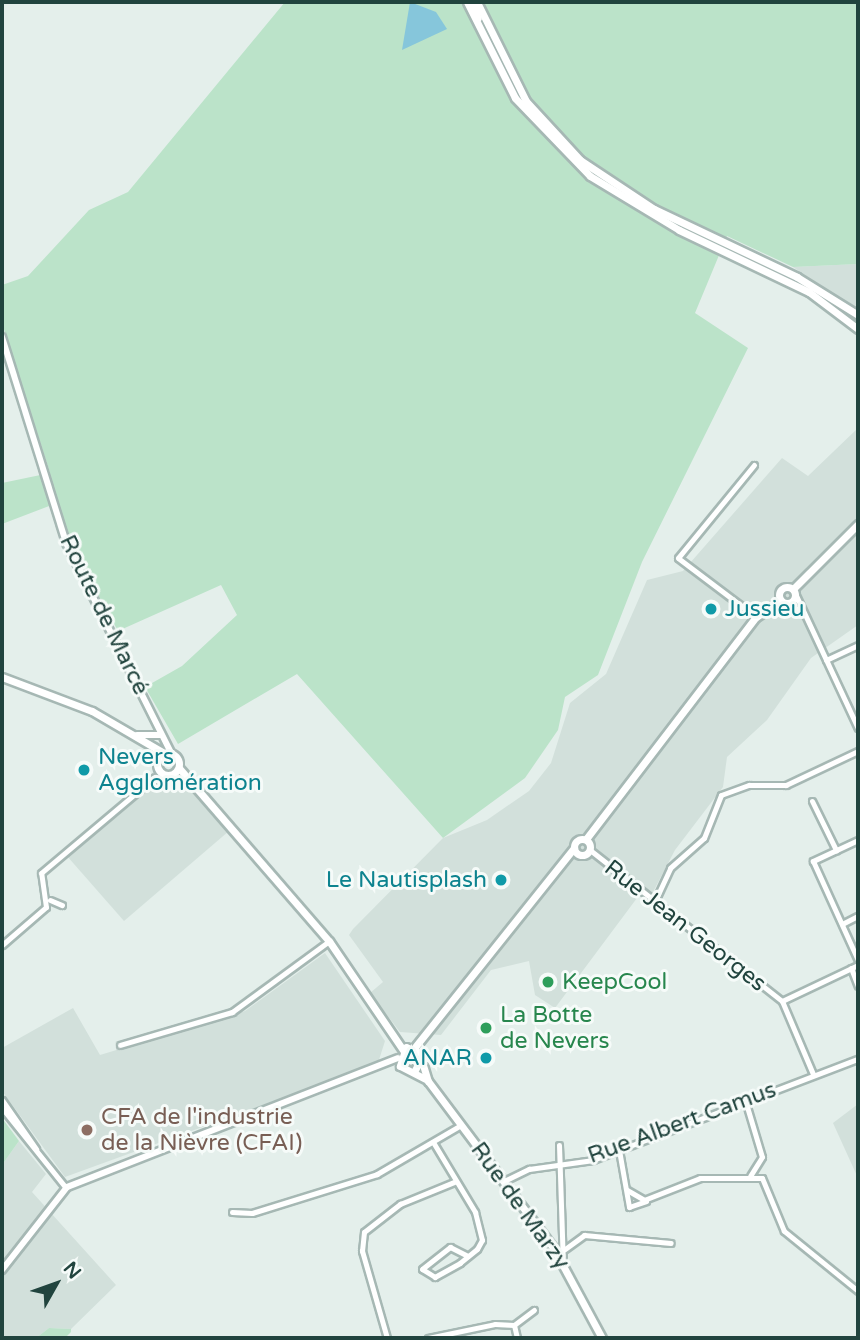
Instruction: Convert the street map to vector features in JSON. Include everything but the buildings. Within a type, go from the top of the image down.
[{"type":"main road","points":[[469,2],[495,48],[550,130],[602,176],[858,315]]},
{"type":"main road","points":[[469,2],[515,98],[590,176],[679,230],[809,292],[858,329]]},
{"type":"main road","points":[[402,1050],[398,1058],[402,1069],[414,1072],[423,1065],[423,1054],[437,1028],[574,848],[586,839],[755,617],[784,601],[858,524]]},
{"type":"main road","points":[[784,601],[781,590],[794,590]]},
{"type":"main road","points":[[2,677],[132,734],[164,754],[169,771],[198,789],[329,941],[402,1050]]},
{"type":"main road","points":[[164,754],[169,771]]},
{"type":"main road","points":[[155,777],[169,771]]},
{"type":"main road","points":[[567,860],[590,850],[586,839]]},
{"type":"main road","points":[[574,848],[581,855]]},
{"type":"main road","points":[[402,1050],[415,1047],[437,1028]]},
{"type":"main road","points":[[415,1047],[423,1054]]},
{"type":"main road","name":"Rue de Marzy","points":[[423,1065],[428,1081],[563,1264],[602,1338]]},
{"type":"main road","name":"Rue de Marzy","points":[[414,1072],[428,1081]]},
{"type":"street","name":"Route de Marcé","points":[[2,337],[66,543],[161,732],[164,754]]},
{"type":"street","points":[[754,465],[678,558],[755,617]]},
{"type":"street","points":[[794,590],[858,728]]},
{"type":"street","points":[[784,601],[806,615]]},
{"type":"street","points":[[826,660],[858,645]]},
{"type":"street","points":[[132,734],[161,732]]},
{"type":"street","points":[[654,903],[670,868],[704,838],[722,795],[741,786],[786,785],[858,751]]},
{"type":"street","points":[[62,905],[50,900],[39,876],[155,777]]},
{"type":"street","points":[[812,801],[836,850]]},
{"type":"street","points":[[858,840],[813,861],[858,960]]},
{"type":"street","name":"Rue Jean Georges","points":[[590,850],[782,1001]]},
{"type":"street","points":[[2,944],[50,900]]},
{"type":"street","points":[[842,924],[858,916]]},
{"type":"street","points":[[120,1045],[232,1012],[329,941]]},
{"type":"street","points":[[813,1074],[782,1001],[858,965]]},
{"type":"street","points":[[851,968],[858,986]]},
{"type":"street","points":[[2,1270],[66,1188],[386,1068],[398,1058]]},
{"type":"street","name":"Rue Albert Camus","points":[[504,1181],[619,1150],[858,1059]]},
{"type":"street","points":[[386,1068],[402,1069]]},
{"type":"street","points":[[2,1100],[36,1149]]},
{"type":"street","points":[[745,1100],[761,1157],[750,1176]]},
{"type":"street","points":[[2,1108],[66,1188]]},
{"type":"street","points":[[232,1212],[252,1213],[377,1174],[461,1125]]},
{"type":"street","points":[[433,1142],[483,1234],[468,1255],[435,1277],[422,1269],[450,1247],[468,1255]]},
{"type":"street","points":[[559,1145],[565,1237],[563,1264]]},
{"type":"street","points":[[619,1150],[633,1209],[648,1199],[700,1178],[750,1176],[768,1183],[784,1231],[858,1291]]},
{"type":"street","points":[[387,1338],[362,1251],[364,1232],[400,1204],[454,1182]]},
{"type":"street","points":[[627,1190],[648,1199]]},
{"type":"street","points":[[565,1237],[573,1239],[608,1236],[671,1243]]},
{"type":"street","points":[[565,1250],[573,1239]]},
{"type":"street","points":[[428,1338],[463,1327],[514,1325],[534,1310]]},
{"type":"street","points":[[514,1325],[517,1338]]},
{"type":"shaded area","points":[[858,264],[858,312],[793,267]]},
{"type":"shaded area","points":[[858,428],[858,625],[811,658],[767,720],[727,757],[723,787],[675,850],[653,892],[637,898],[555,1008],[535,995],[529,961],[491,970],[441,1035],[400,1032],[370,993],[383,982],[349,935],[353,929],[443,838],[487,820],[529,791],[551,763],[570,703],[606,674],[647,580],[683,571],[782,458],[808,476]]},
{"type":"shaded area","points":[[163,777],[200,795],[229,831],[124,921],[67,856]]},
{"type":"shaded area","points":[[325,953],[385,1041],[378,1063],[65,1177],[2,1091],[2,1048],[73,1008],[100,1055],[245,1011]]},
{"type":"shaded area","points":[[858,1104],[858,1178],[833,1123]]},
{"type":"shaded area","points":[[19,1141],[46,1174],[32,1192],[116,1285],[71,1329],[49,1328],[36,1338],[2,1338],[2,1165]]},
{"type":"green space","points":[[285,2],[858,2],[858,264],[793,267],[727,236],[695,313],[748,348],[642,562],[598,675],[565,697],[558,730],[525,778],[443,838],[297,674],[178,744],[145,687],[182,666],[237,615],[221,585],[118,631],[76,555],[57,503],[2,524],[2,483],[50,473],[2,323],[2,285],[28,276],[89,210],[128,192]]},
{"type":"green space","points":[[2,1118],[19,1141],[2,1165]]},
{"type":"green space","points":[[49,1328],[71,1329],[71,1332],[65,1338],[36,1338]]},
{"type":"water","points":[[410,2],[436,12],[447,29],[402,50]]},
{"type":"place","name":"Jussieu","points":[[711,609]]},
{"type":"place","name":"Nevers Agglomération","points":[[84,770]]},
{"type":"place","name":"Le Nautisplash","points":[[501,880]]},
{"type":"place","name":"KeepCool","points":[[548,982]]},
{"type":"place","name":"La Botte de Nevers","points":[[486,1028]]},
{"type":"place","name":"ANAR","points":[[486,1058]]},
{"type":"place","name":"CFA de l'industrie de la Nièvre (CFAI)","points":[[87,1130]]}]
